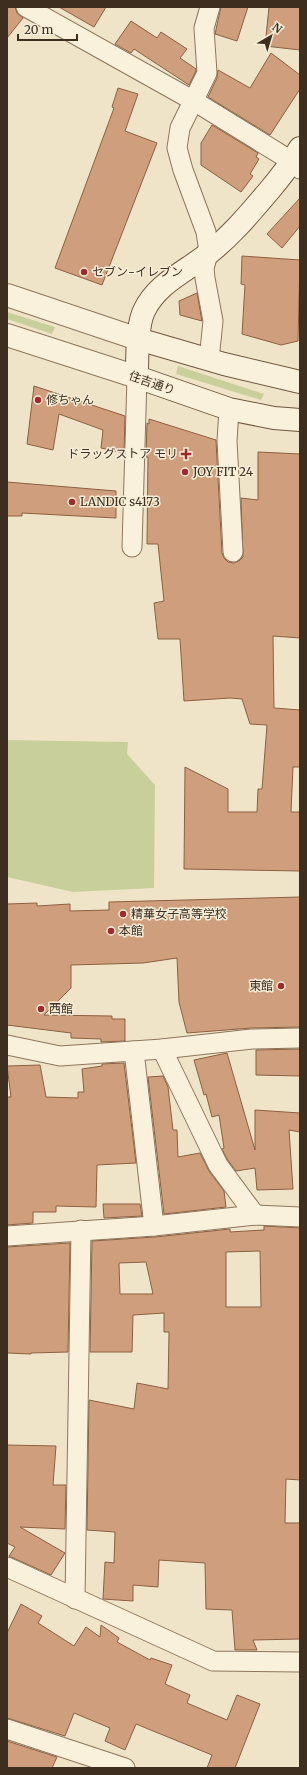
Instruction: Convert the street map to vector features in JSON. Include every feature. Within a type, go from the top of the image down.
[{"type":"main road","points":[[137,377],[138,339],[143,311],[158,291],[177,275],[208,254],[236,230],[298,159]]},
{"type":"main road","points":[[7,295],[138,339],[209,360],[300,382]]},
{"type":"main road","name":"住吉通り","points":[[7,335],[137,377],[229,409],[274,418],[300,420]]},
{"type":"street","points":[[26,7],[298,159]]},
{"type":"street","points":[[209,360],[213,321],[204,268],[208,254],[206,232],[183,170],[177,148],[180,128],[208,73],[204,28],[210,7]]},
{"type":"street","points":[[132,547],[137,377]]},
{"type":"street","points":[[229,409],[226,441],[233,552]]},
{"type":"street","points":[[7,1045],[60,1056],[162,1049],[252,1039],[300,1038]]},
{"type":"street","points":[[162,1049],[218,1165],[256,1215]]},
{"type":"street","points":[[134,1051],[154,1226]]},
{"type":"street","points":[[7,1236],[154,1226],[256,1215],[300,1217]]},
{"type":"street","points":[[75,1599],[81,1230]]},
{"type":"street","points":[[7,1567],[213,1661],[300,1662]]},
{"type":"street","points":[[7,1729],[125,1768]]},
{"type":"green space","points":[[7,312],[55,327],[52,334],[7,319]]},
{"type":"green space","points":[[178,366],[264,394],[261,400],[176,374]]},
{"type":"green space","points":[[7,740],[128,742],[127,754],[155,785],[154,888],[73,892],[7,877]]},
{"type":"building","points":[[7,7],[15,7],[17,13],[23,18],[7,38]]},
{"type":"building","points":[[59,7],[106,7],[94,27]]},
{"type":"building","points":[[221,7],[248,7],[237,41],[215,34]]},
{"type":"building","points":[[269,7],[300,7],[300,50],[265,46]]},
{"type":"building","points":[[131,21],[157,38],[161,32],[187,49],[180,58],[196,69],[189,85],[134,49],[131,53],[115,44]]},
{"type":"building","points":[[271,53],[300,75],[300,89],[270,135],[208,97],[217,78],[218,70],[250,88]]},
{"type":"building","points":[[118,88],[138,94],[125,131],[157,143],[102,285],[55,268],[114,108],[112,107]]},
{"type":"building","points":[[212,125],[258,153],[256,157],[259,159],[250,174],[253,176],[241,192],[201,165],[201,143]]},
{"type":"building","points":[[300,198],[300,226],[282,248],[267,234]]},
{"type":"building","points":[[242,256],[300,260],[298,341],[281,345],[242,334],[245,285],[241,284]]},
{"type":"building","points":[[197,293],[202,321],[180,315],[179,301]]},
{"type":"building","points":[[34,386],[125,416],[124,453],[101,448],[103,430],[59,414],[53,450],[27,444]]},
{"type":"building","points":[[149,419],[216,440],[222,553],[228,562],[234,563],[243,557],[241,498],[258,500],[258,452],[300,454],[300,638],[273,636],[274,708],[300,710],[300,767],[293,767],[291,812],[300,812],[300,871],[184,869],[185,767],[228,789],[228,812],[257,812],[258,789],[262,789],[267,725],[250,724],[242,699],[230,698],[184,701],[180,639],[158,639],[154,603],[164,601],[158,544],[147,544],[148,457],[146,457],[147,423],[149,424]]},
{"type":"building","name":"LANDIC s4173","points":[[7,482],[116,491],[116,518],[22,513],[22,516],[7,516]]},
{"type":"building","points":[[300,897],[300,1027],[252,1028],[187,1033],[179,1002],[177,958],[143,963],[71,965],[71,988],[44,1015],[112,1016],[112,1019],[125,1019],[125,1041],[101,1042],[101,1039],[71,1038],[71,1033],[7,1025],[7,904],[37,903],[37,906],[70,904],[70,911],[109,910],[109,902]]},
{"type":"building","points":[[300,1049],[300,1076],[256,1075],[256,1050]]},
{"type":"building","points":[[227,1053],[255,1150],[255,1110],[300,1113],[300,1132],[289,1130],[293,1189],[257,1190],[255,1168],[236,1171],[222,1149],[224,1148],[219,1115],[212,1117],[206,1094],[204,1095],[194,1060]]},
{"type":"building","points":[[124,1063],[136,1163],[97,1165],[96,1207],[56,1206],[56,1212],[33,1212],[33,1223],[7,1225],[7,1097],[11,1097],[7,1066],[40,1065],[46,1097],[78,1098],[78,1092],[84,1092],[82,1069],[102,1066],[102,1064]]},
{"type":"building","points":[[163,1076],[168,1087],[173,1130],[177,1130],[178,1157],[200,1153],[209,1171],[224,1191],[226,1207],[164,1214],[148,1077]]},
{"type":"building","points":[[103,1204],[140,1204],[142,1216],[104,1218]]},
{"type":"building","points":[[264,1226],[300,1228],[300,1480],[286,1479],[285,1523],[300,1523],[300,1639],[253,1640],[257,1650],[235,1650],[232,1610],[206,1609],[205,1563],[159,1560],[158,1587],[133,1585],[133,1601],[103,1599],[105,1562],[114,1563],[115,1532],[87,1530],[89,1400],[134,1409],[137,1383],[168,1389],[169,1332],[164,1332],[164,1313],[133,1315],[132,1352],[90,1352],[92,1241],[155,1237],[230,1229],[230,1232],[264,1230]],"holes":[[[260,1251],[261,1307],[226,1307],[226,1252]],[[146,1262],[153,1294],[120,1294],[119,1263]]]},
{"type":"building","points":[[70,1243],[68,1352],[31,1354],[7,1353],[7,1247]]},
{"type":"building","points":[[7,1445],[56,1446],[53,1485],[66,1485],[65,1529],[20,1527],[65,1553],[51,1575],[9,1556],[15,1547],[7,1543]]},
{"type":"building","points":[[21,1604],[42,1616],[38,1623],[74,1646],[86,1627],[100,1637],[101,1625],[119,1638],[117,1642],[150,1660],[151,1658],[172,1665],[165,1684],[190,1695],[187,1703],[227,1720],[237,1695],[260,1704],[235,1768],[207,1768],[212,1755],[136,1724],[125,1750],[105,1741],[110,1728],[74,1713],[65,1736],[7,1718],[7,1633]]},
{"type":"building","points":[[7,1741],[57,1757],[52,1768],[7,1768]]},
{"type":"place","name":"セブン-イレブン","points":[[84,272]]},
{"type":"place","name":"修ちゃん","points":[[38,400]]},
{"type":"place","name":"ドラッグストア モリ","points":[[186,454]]},
{"type":"place","name":"JOY FIT 24","points":[[185,472]]},
{"type":"place","name":"LANDIC s4173","points":[[72,502]]},
{"type":"place","name":"精華女子高等学校","points":[[123,914]]},
{"type":"place","name":"本館","points":[[111,931]]},
{"type":"place","name":"東館","points":[[281,986]]},
{"type":"place","name":"西館","points":[[41,1009]]}]
